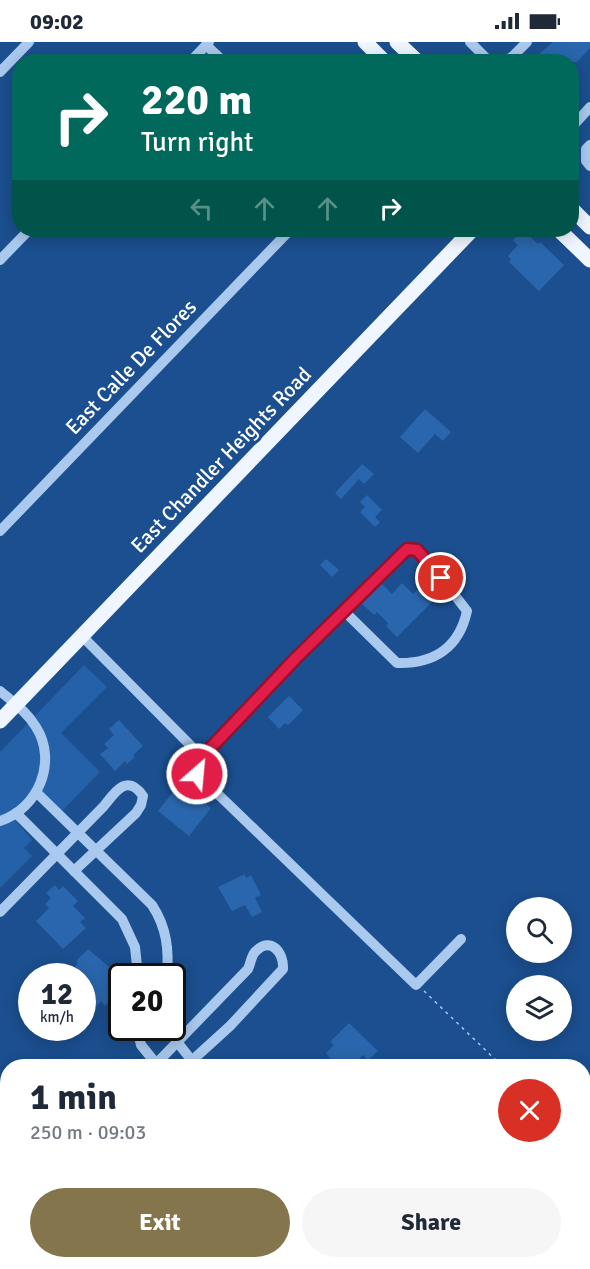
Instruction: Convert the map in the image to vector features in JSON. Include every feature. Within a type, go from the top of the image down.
[{"type":"main road","points":[[365,42],[377,54]]},
{"type":"main road","points":[[398,42],[410,54]]},
{"type":"main road","points":[[579,216],[590,227]]},
{"type":"main road","name":"East Chandler Heights Road","points":[[0,721],[465,237]]},
{"type":"main road","points":[[566,237],[590,260]]},
{"type":"street","points":[[17,54],[29,42]]},
{"type":"street","points":[[470,42],[483,54]]},
{"type":"street","points":[[515,54],[527,42]]},
{"type":"street","points":[[0,72],[12,60]]},
{"type":"street","points":[[579,119],[590,107]]},
{"type":"street","points":[[590,145],[586,149],[586,161],[590,166]]},
{"type":"street","points":[[0,260],[22,237]]},
{"type":"street","name":"East Calle De Flores","points":[[0,531],[283,237]]},
{"type":"street","points":[[344,611],[397,663],[426,661],[450,645],[462,632],[467,611],[428,561],[417,550],[407,549],[344,611],[202,757],[197,774],[416,984],[461,939]]},
{"type":"street","points":[[82,636],[202,757]]},
{"type":"street","points":[[0,691],[17,704],[36,728],[45,753],[43,777],[32,799],[16,813],[0,821]]},
{"type":"street","points":[[0,912],[104,806],[117,789],[130,785],[139,790],[143,796],[136,813],[74,871]]},
{"type":"street","points":[[36,792],[144,896],[158,914],[169,949],[168,963]]},
{"type":"street","points":[[16,813],[122,919],[137,955],[137,963]]},
{"type":"street","points":[[163,1059],[249,969],[256,950],[270,946],[280,951],[284,959],[284,969],[197,1059]]},
{"type":"street","points":[[140,1041],[151,1059]]},
{"type":"street","points":[[178,1043],[187,1059]]},
{"type":"path","points":[[416,984],[495,1059]]},
{"type":"shaded area","points":[[84,665],[107,687],[61,733],[100,772],[62,811],[44,793],[16,821],[32,840],[24,848],[32,856],[0,888],[0,752]]},
{"type":"building","points":[[553,42],[590,42],[590,48],[579,60],[579,54],[539,54]]},
{"type":"building","points":[[516,237],[530,237],[538,244],[540,242],[564,265],[539,291],[509,262],[511,259],[508,256],[518,245],[513,240]]},
{"type":"building","points":[[425,409],[451,432],[443,441],[435,434],[418,453],[400,437]]},
{"type":"building","points":[[362,464],[374,474],[364,484],[359,479],[341,499],[335,493]]},
{"type":"building","points":[[367,495],[382,510],[375,517],[380,522],[375,527],[360,512],[365,507],[360,502]]},
{"type":"building","points":[[326,559],[339,570],[332,577],[320,565]]},
{"type":"building","points":[[402,583],[413,594],[421,586],[435,599],[397,637],[377,612],[374,615],[362,604],[382,584],[392,594]]},
{"type":"building","points":[[289,696],[303,710],[288,725],[285,723],[279,729],[268,717]]},
{"type":"building","points":[[119,720],[143,746],[133,755],[135,757],[127,764],[125,761],[115,771],[100,754],[108,748],[104,744],[114,735],[109,729]]},
{"type":"building","points":[[180,783],[211,808],[189,836],[158,811]]},
{"type":"building","points":[[245,874],[246,878],[251,875],[261,895],[255,898],[262,912],[252,917],[245,905],[232,911],[218,887]]},
{"type":"building","points":[[55,885],[59,890],[63,886],[78,901],[73,906],[85,918],[80,922],[86,928],[63,949],[36,921],[49,908],[45,904],[51,898],[46,893]]},
{"type":"building","points":[[88,949],[108,966],[108,1003],[105,1006],[101,1001],[96,1007],[96,963],[76,961]]},
{"type":"building","points":[[349,1023],[378,1051],[369,1059],[363,1055],[359,1059],[329,1059],[326,1053],[334,1045],[330,1042]]},
{"type":"route","points":[[197,774],[202,757],[296,658],[407,549],[417,550],[441,578]]}]
